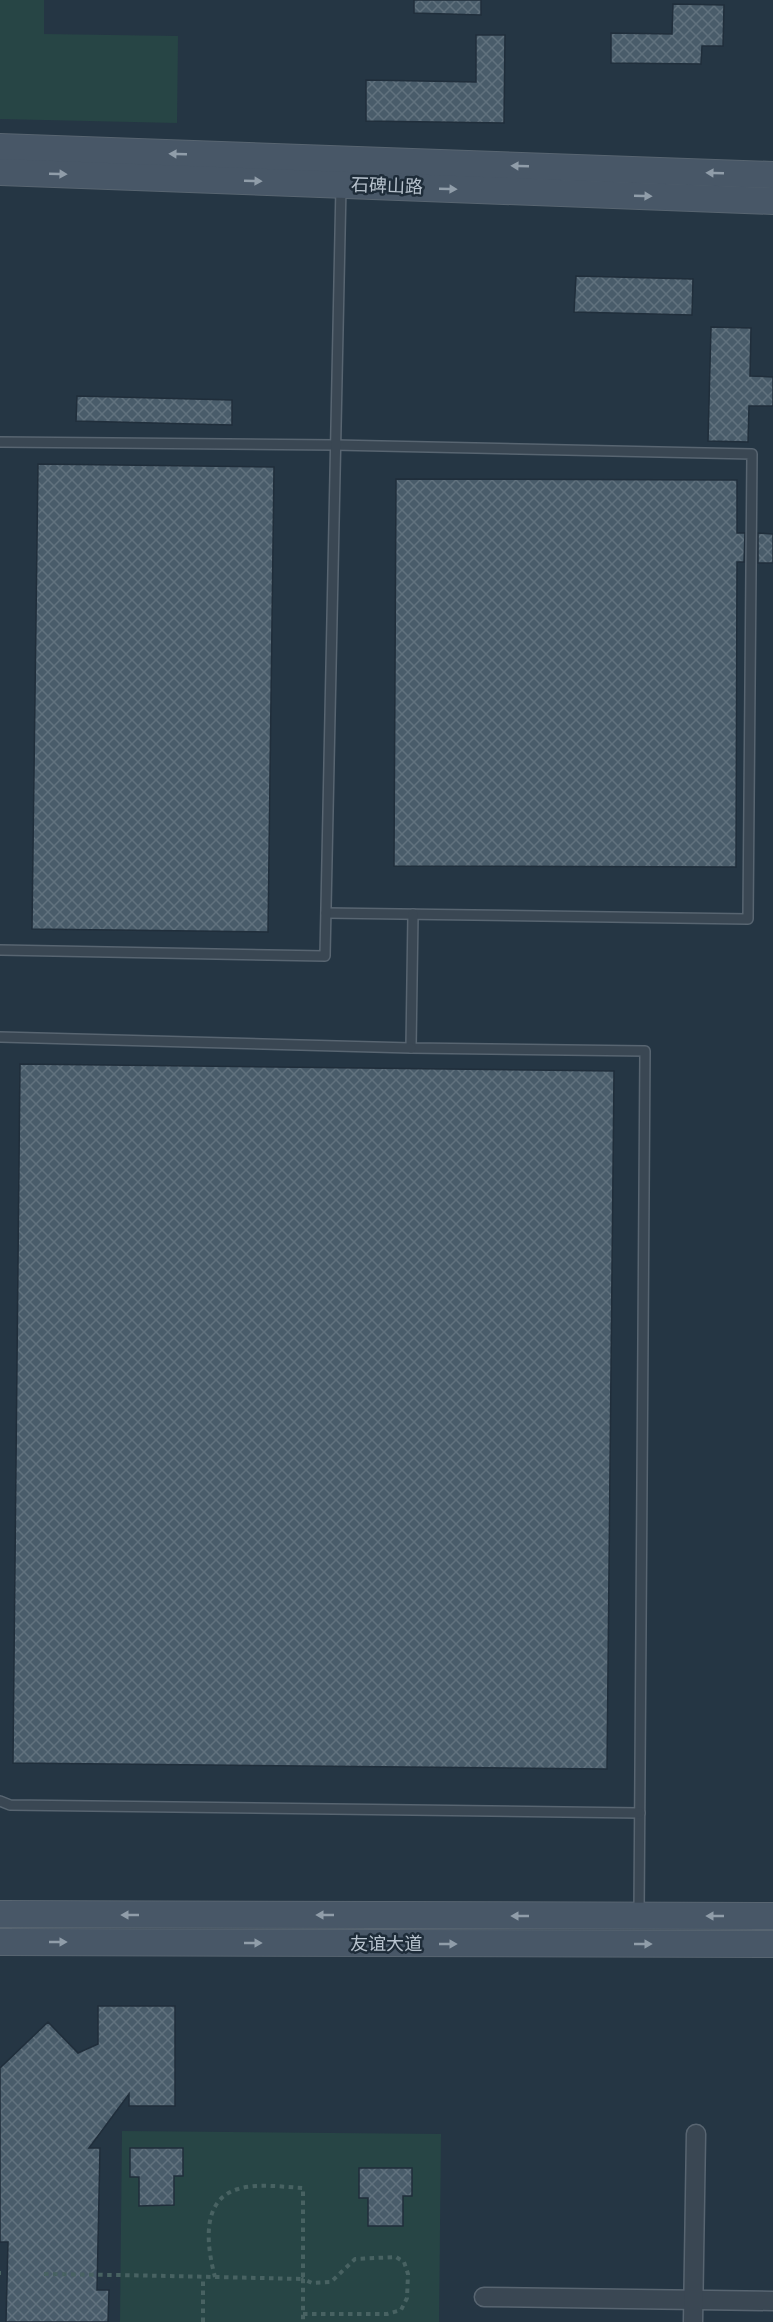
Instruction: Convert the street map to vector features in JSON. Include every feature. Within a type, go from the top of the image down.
[{"type":"street","points":[[0,147],[341,172],[773,175]]},
{"type":"street","name":"石碑山路","points":[[0,172],[341,172],[773,201]]},
{"type":"street","name":"友谊大道","points":[[0,1914],[773,1916]]},
{"type":"street","name":"友谊大道","points":[[0,1942],[773,1944]]},
{"type":"street","points":[[693,2322],[696,2134]]},
{"type":"street","points":[[484,2297],[693,2302],[773,2301]]},
{"type":"lane","points":[[0,950],[325,956],[341,172]]},
{"type":"lane","points":[[0,442],[752,454],[748,919],[326,913]]},
{"type":"lane","points":[[411,1048],[413,914]]},
{"type":"lane","points":[[0,1037],[411,1048],[645,1051],[639,1916]]},
{"type":"lane","points":[[0,1801],[10,1805],[640,1813]]},
{"type":"path","points":[[215,2277],[211,2262],[209,2233],[212,2212],[219,2198],[239,2188],[303,2188],[303,2322]]},
{"type":"path","points":[[44,2274],[303,2279],[312,2283],[331,2282],[355,2259],[396,2257],[404,2262],[408,2274],[407,2298],[401,2310],[387,2314],[303,2314]]},
{"type":"path","points":[[203,2277],[203,2322]]},
{"type":"green space","points":[[0,0],[44,0],[44,34],[178,36],[177,123],[0,119]]},
{"type":"green space","points":[[122,2131],[441,2134],[439,2322],[120,2322]]},
{"type":"building","points":[[414,0],[481,0],[481,15],[414,13]]},
{"type":"building","points":[[673,4],[724,5],[723,46],[702,46],[701,64],[611,63],[611,33],[672,34]]},
{"type":"building","points":[[476,35],[505,35],[504,123],[366,121],[366,80],[476,82]]},
{"type":"building","points":[[576,276],[693,279],[692,315],[574,312]]},
{"type":"building","points":[[711,327],[751,328],[750,376],[773,377],[773,406],[749,406],[748,442],[708,441]]},
{"type":"building","points":[[77,396],[232,400],[232,425],[76,421]]},
{"type":"building","points":[[38,464],[274,467],[268,932],[32,929]]},
{"type":"building","points":[[396,479],[737,480],[737,533],[745,533],[744,562],[737,562],[736,867],[394,866]]},
{"type":"building","points":[[758,533],[773,534],[773,563],[758,563]]},
{"type":"building","points":[[20,1064],[614,1071],[607,1769],[13,1763]]},
{"type":"building","points":[[98,2006],[175,2006],[175,2106],[129,2106],[129,2094],[89,2148],[100,2148],[97,2290],[109,2290],[108,2322],[6,2322],[8,2242],[0,2242],[0,2068],[48,2022],[78,2053],[98,2044]]},
{"type":"building","points":[[130,2148],[183,2148],[183,2176],[174,2176],[174,2205],[139,2206],[139,2177],[130,2177]]},
{"type":"building","points":[[359,2168],[412,2168],[412,2196],[403,2196],[403,2226],[368,2226],[368,2198],[359,2198]]}]
